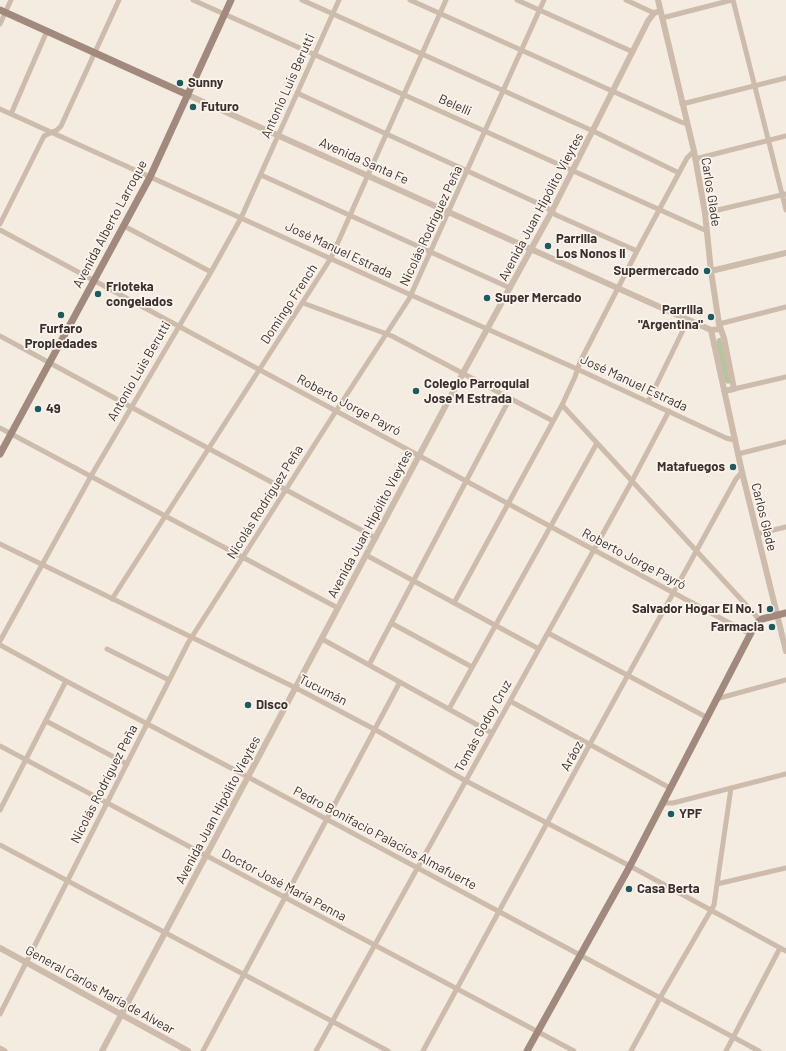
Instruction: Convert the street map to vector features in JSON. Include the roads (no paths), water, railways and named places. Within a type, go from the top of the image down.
[{"type":"main road","name":"Avenida Alberto Larroque","points":[[0,454],[150,177],[231,0]]},
{"type":"main road","name":"Avenida Santa Fe","points":[[3,11],[188,95]]},
{"type":"main road","points":[[527,1051],[630,866],[750,634],[760,620],[786,613]]},
{"type":"street","points":[[0,24],[3,11],[11,0]]},
{"type":"street","points":[[0,224],[44,136],[57,130],[61,126],[119,0]]},
{"type":"street","name":"Belelli","points":[[193,0],[707,231]]},
{"type":"street","points":[[302,0],[503,92],[593,131],[679,174]]},
{"type":"street","name":"Antonio Luis Berutti","points":[[0,641],[90,476],[242,218],[339,0]]},
{"type":"street","points":[[410,0],[687,124]]},
{"type":"street","name":"Domingo French","points":[[112,599],[208,448],[303,303],[330,258],[446,0]]},
{"type":"street","points":[[517,0],[633,52]]},
{"type":"street","name":"Nicolás Rodríguez Peña","points":[[0,1014],[191,637],[411,295],[544,0]]},
{"type":"street","points":[[626,0],[657,12]]},
{"type":"street","name":"Carlos Glade","points":[[658,0],[657,12],[662,18],[694,151],[705,213],[719,326],[724,338],[734,389]]},
{"type":"street","points":[[662,18],[732,0],[784,194],[786,210]]},
{"type":"street","name":"Avenida Juan Hipólito Vieytes","points":[[102,1051],[463,373],[488,330],[552,211],[614,92],[648,21],[657,12]]},
{"type":"street","points":[[11,114],[47,31]]},
{"type":"street","points":[[682,104],[786,78]]},
{"type":"street","points":[[297,93],[546,207],[556,215],[637,251]]},
{"type":"street","name":"Avenida Santa Fe","points":[[188,95],[688,320],[711,330],[719,326]]},
{"type":"street","name":"José Manuel Estrada","points":[[0,109],[577,369],[726,438],[734,440]]},
{"type":"street","points":[[695,159],[786,136]]},
{"type":"street","points":[[454,603],[562,405],[577,369],[617,288],[687,158],[694,151]]},
{"type":"street","points":[[261,175],[510,288]]},
{"type":"street","points":[[705,213],[784,194]]},
{"type":"street","points":[[124,226],[211,272]]},
{"type":"street","name":"Roberto Jorge Payró","points":[[0,230],[94,282],[420,455],[750,634]]},
{"type":"street","points":[[711,271],[786,253]]},
{"type":"street","points":[[303,303],[386,334],[463,373],[553,422]]},
{"type":"street","points":[[719,326],[786,307]]},
{"type":"street","points":[[648,402],[688,320]]},
{"type":"street","name":"Carlos Glade","points":[[711,330],[734,440],[786,651]]},
{"type":"street","points":[[0,336],[131,408],[376,538]]},
{"type":"street","points":[[724,391],[786,376]]},
{"type":"street","points":[[369,665],[510,398]]},
{"type":"street","points":[[562,405],[760,620]]},
{"type":"street","name":"Tomás Godoy Cruz","points":[[316,1051],[594,550],[669,411]]},
{"type":"street","points":[[0,428],[338,608]]},
{"type":"street","points":[[738,454],[786,442]]},
{"type":"street","points":[[449,709],[597,443]]},
{"type":"street","name":"Aráoz","points":[[423,1051],[736,479],[742,472]]},
{"type":"street","points":[[757,534],[786,527]]},
{"type":"street","name":"Tucumán","points":[[0,544],[296,688],[374,729],[466,781],[630,866]]},
{"type":"street","points":[[366,555],[539,649]]},
{"type":"street","points":[[391,623],[472,667]]},
{"type":"street","points":[[548,632],[706,717]]},
{"type":"street","points":[[322,640],[492,733]]},
{"type":"street","name":"Pedro Bonifacio Palacios Almafuerte","points":[[0,646],[327,819],[759,1051]]},
{"type":"street","points":[[107,649],[169,680]]},
{"type":"street","points":[[716,700],[786,680]]},
{"type":"street","points":[[0,810],[66,681]]},
{"type":"street","points":[[203,1051],[400,682]]},
{"type":"street","points":[[510,701],[670,788]]},
{"type":"street","points":[[46,721],[127,764]]},
{"type":"street","name":"Doctor José María Penna","points":[[0,746],[574,1051]]},
{"type":"street","points":[[662,803],[673,803],[786,774]]},
{"type":"street","points":[[631,1051],[715,901],[731,788]]},
{"type":"street","points":[[0,845],[388,1051]]},
{"type":"street","points":[[630,866],[786,951]]},
{"type":"street","points":[[717,884],[786,868]]},
{"type":"street","name":"General Carlos María de Alvear","points":[[0,948],[188,1051]]},
{"type":"street","points":[[726,1051],[780,948]]},
{"type":"street","points":[[0,1048],[5,1051]]},
{"type":"place","name":"Sunny","points":[[180,83]]},
{"type":"place","name":"Futuro","points":[[193,107]]},
{"type":"place","name":"Parrilla Los Nonos ll","points":[[548,246]]},
{"type":"place","name":"Supermercado","points":[[707,271]]},
{"type":"place","name":"Frioteka congelados","points":[[98,294]]},
{"type":"place","name":"Super Mercado","points":[[487,298]]},
{"type":"place","name":"Furfaro Propiedades","points":[[61,315]]},
{"type":"place","name":"Parrilla \"Argentina\"","points":[[711,317]]},
{"type":"place","name":"Colegio Parroquial Jose M Estrada","points":[[416,391]]},
{"type":"place","name":"49","points":[[38,409]]},
{"type":"place","name":"Matafuegos","points":[[733,467]]},
{"type":"place","name":"Salvador Hogar El No. 1","points":[[770,609]]},
{"type":"place","name":"Farmacia","points":[[772,627]]},
{"type":"place","name":"Disco","points":[[248,705]]},
{"type":"place","name":"YPF","points":[[671,814]]},
{"type":"place","name":"Casa Berta","points":[[629,889]]}]
